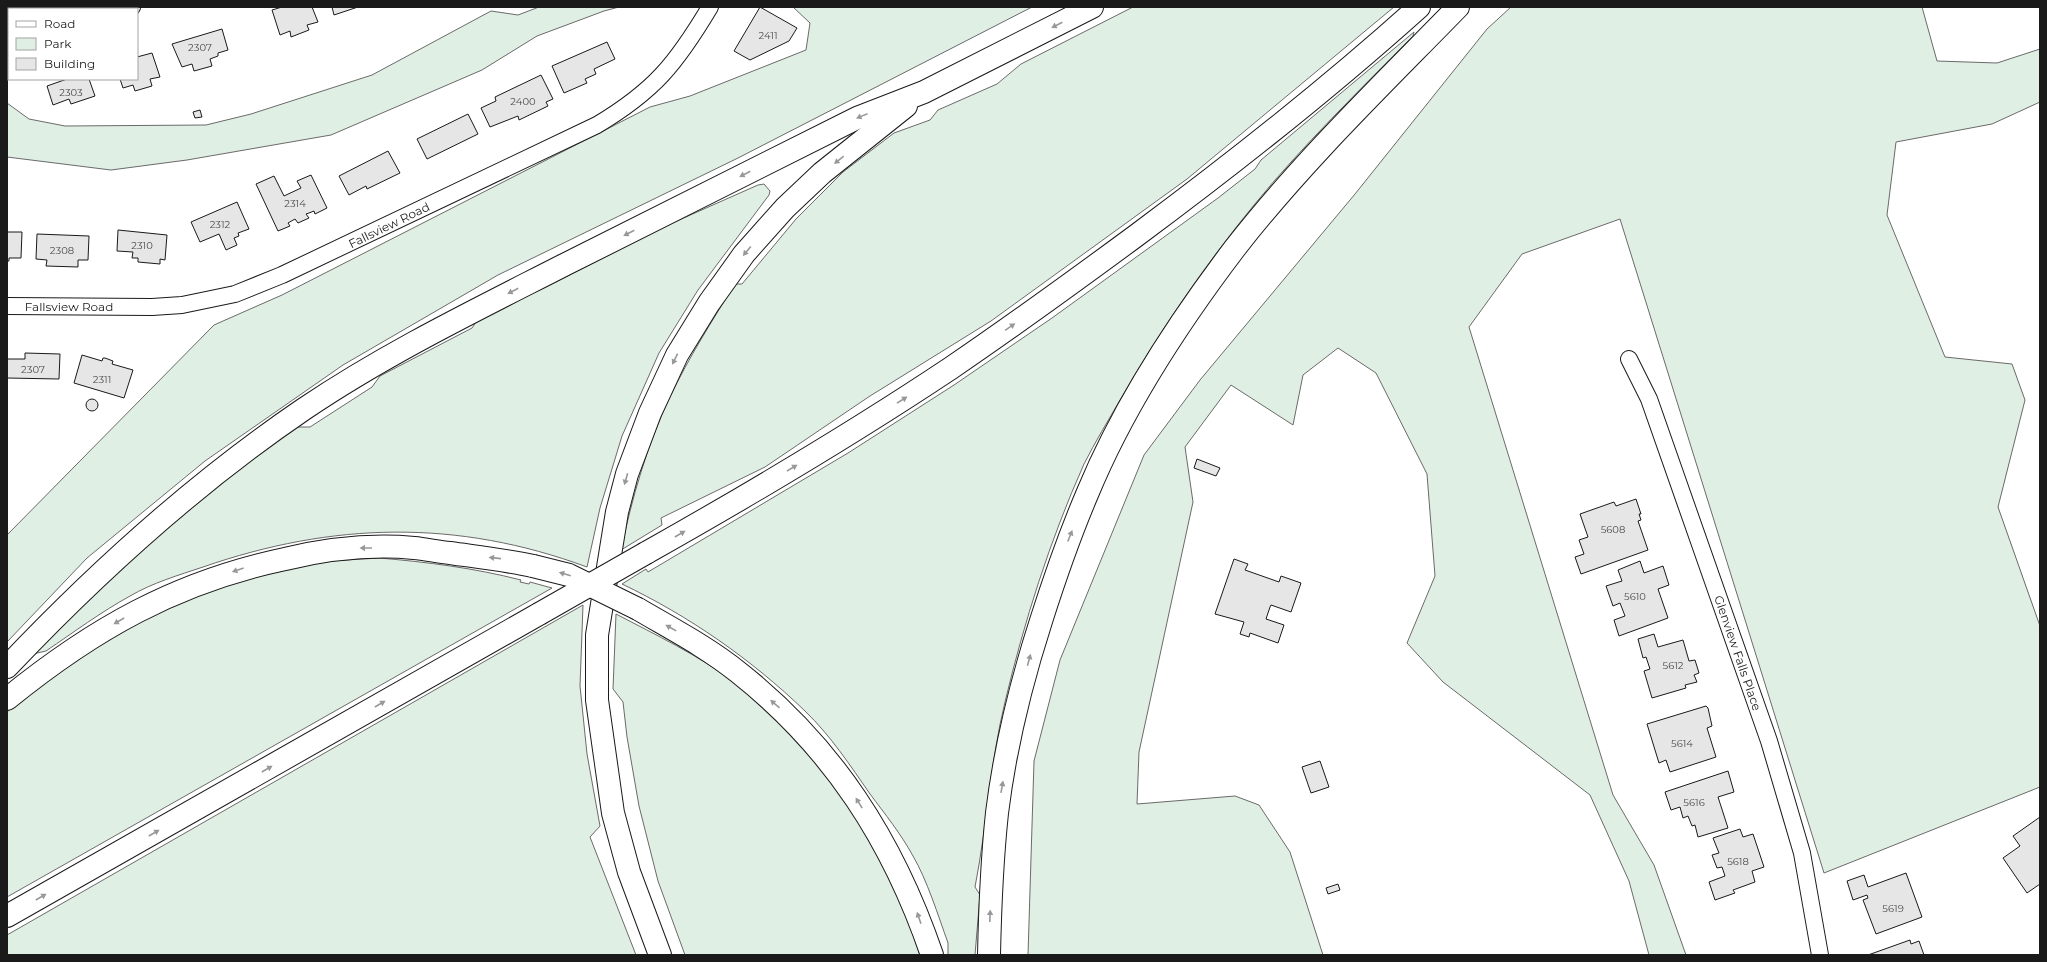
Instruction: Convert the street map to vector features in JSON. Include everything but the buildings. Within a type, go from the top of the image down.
[{"type":"highway","points":[[7,667],[107,565],[155,522],[231,462],[324,396],[388,356],[458,319],[857,118],[924,92],[1092,7]]},
{"type":"highway","points":[[7,916],[646,554],[808,458],[906,397],[1048,301],[1207,183],[1301,108],[1419,7]]},
{"type":"highway","points":[[989,955],[991,893],[998,812],[1011,732],[1030,656],[1061,558],[1089,489],[1117,431],[1148,375],[1189,312],[1236,248],[1282,192],[1375,92],[1458,7]]},
{"type":"highway","points":[[660,955],[629,872],[613,813],[597,700],[597,635],[616,512],[627,474],[650,413],[677,355],[708,303],[744,254],[785,208],[822,173],[924,92]]},
{"type":"highway","points":[[7,698],[38,673],[88,638],[140,609],[193,585],[245,567],[319,551],[355,548],[413,548],[502,559],[569,575],[638,609],[692,640],[738,672],[784,712],[826,757],[857,799],[897,866],[917,911],[932,955]]},
{"type":"street","name":"Fallsview Road","points":[[7,306],[152,307],[182,305],[235,294],[282,275],[597,125],[624,109],[654,86],[670,68],[692,37],[710,7]]},
{"type":"street","name":"Glenview Falls Place","points":[[1629,360],[1649,399],[1768,741],[1802,853],[1820,955]]},
{"type":"green space","points":[[539,7],[619,7],[604,11],[537,36],[482,70],[331,135],[187,160],[111,170],[7,157],[7,103],[29,119],[65,126],[206,125],[251,114],[372,75],[491,11],[518,15]]},
{"type":"green space","points":[[793,7],[1032,7],[738,158],[498,275],[343,365],[205,461],[87,558],[7,642],[7,535],[214,325],[282,295],[650,107],[690,96],[806,50],[810,23]]},
{"type":"green space","points":[[1133,7],[1394,7],[1187,179],[991,321],[870,396],[765,467],[661,518],[662,525],[621,550],[635,491],[647,453],[670,397],[685,368],[735,284],[742,284],[796,219],[843,172],[894,133],[930,120],[938,110],[997,84],[1021,64]]},
{"type":"green space","points":[[1511,7],[1922,7],[1937,61],[1997,63],[2040,49],[2040,102],[1992,124],[1896,142],[1887,215],[1945,357],[2012,364],[2025,400],[1998,507],[2040,626],[2040,787],[1824,873],[1620,219],[1522,254],[1469,327],[1613,795],[1654,865],[1686,955],[1649,955],[1629,881],[1590,795],[1443,682],[1407,643],[1435,576],[1427,474],[1376,373],[1338,348],[1303,375],[1293,425],[1231,385],[1185,447],[1193,502],[1139,752],[1137,804],[1235,796],[1259,805],[1290,852],[1323,955],[1028,955],[1034,761],[1060,660],[1144,455],[1200,380],[1355,194],[1487,29]]},
{"type":"green space","points":[[1414,32],[1413,36],[1292,161],[1254,205],[1200,275],[1135,374],[1084,464],[1060,522],[1029,612],[1005,702],[992,771],[983,841],[975,887],[980,895],[975,955],[948,955],[948,943],[928,887],[913,856],[893,824],[823,730],[784,692],[741,656],[671,610],[622,584],[646,569],[648,572],[848,453],[954,385],[1052,318],[1218,198],[1255,169],[1261,160]]},
{"type":"green space","points":[[764,184],[770,191],[769,195],[698,290],[659,353],[622,436],[600,508],[587,567],[539,551],[490,540],[443,534],[395,532],[347,535],[300,541],[251,552],[156,583],[138,591],[88,622],[46,651],[33,654],[116,573],[185,512],[297,427],[310,427],[372,387],[380,376],[472,328],[476,322],[670,224],[758,185]]},
{"type":"green space","points":[[379,558],[468,569],[521,580],[520,582],[529,584],[530,582],[552,588],[7,897],[7,712],[38,686],[125,626],[208,588],[313,562]]},
{"type":"green space","points":[[583,605],[580,686],[587,754],[600,826],[590,837],[636,955],[7,955],[7,935]]},
{"type":"green space","points":[[616,614],[676,646],[720,672],[766,709],[796,738],[823,770],[848,804],[870,840],[890,877],[920,955],[685,955],[658,881],[639,806],[627,737],[623,702],[613,689]]}]
